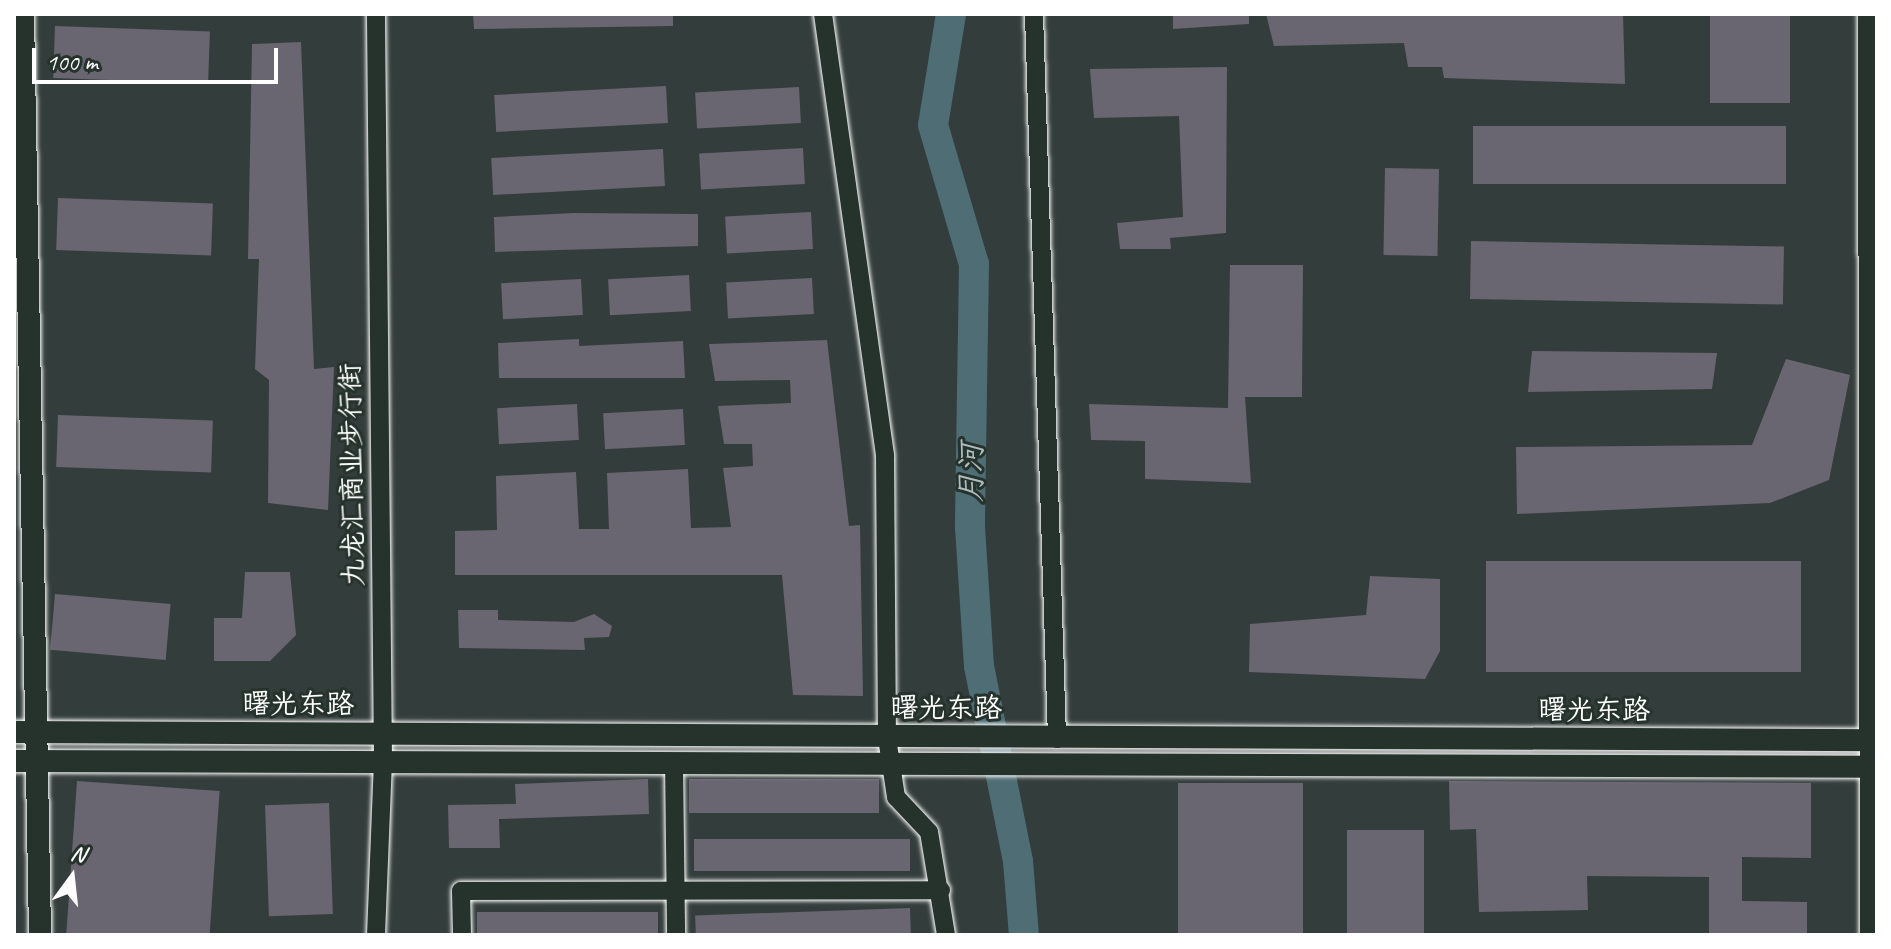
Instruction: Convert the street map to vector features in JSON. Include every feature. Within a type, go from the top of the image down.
[{"type":"main road","points":[[23,14],[41,732],[40,935]]},
{"type":"main road","points":[[1869,14],[1875,740],[1871,935]]},
{"type":"main road","name":"曙光东路","points":[[14,732],[1024,739],[1875,740]]},
{"type":"main road","name":"曙光东路","points":[[14,761],[1874,768]]},
{"type":"street","name":"九龙汇商业步行街","points":[[376,14],[383,761],[376,935]]},
{"type":"street","points":[[823,14],[885,455],[887,738],[896,797],[929,832],[946,935]]},
{"type":"street","points":[[1034,14],[1057,739]]},
{"type":"street","points":[[674,762],[676,935]]},
{"type":"street","points":[[462,935],[461,891],[941,890]]},
{"type":"building","points":[[473,14],[673,14],[673,26],[474,29]]},
{"type":"building","points":[[1173,14],[1249,14],[1249,24],[1173,29]]},
{"type":"building","points":[[1266,14],[1623,14],[1625,84],[1444,78],[1442,67],[1408,67],[1404,43],[1274,46]]},
{"type":"building","points":[[1710,14],[1790,14],[1790,103],[1710,103]]},
{"type":"building","points":[[55,26],[210,31],[208,83],[53,78]]},
{"type":"building","points":[[301,42],[314,369],[334,367],[328,510],[268,503],[269,380],[255,369],[259,259],[248,259],[252,44]]},
{"type":"building","points":[[1227,67],[1226,233],[1170,238],[1171,249],[1120,249],[1117,223],[1183,217],[1179,116],[1094,118],[1090,69]]},
{"type":"building","points":[[666,86],[668,123],[496,132],[494,95]]},
{"type":"building","points":[[799,87],[801,123],[697,128],[695,92]]},
{"type":"building","points":[[1473,126],[1786,126],[1786,184],[1473,184]]},
{"type":"building","points":[[803,148],[805,184],[701,189],[699,153]]},
{"type":"building","points":[[663,149],[665,186],[493,195],[491,158]]},
{"type":"building","points":[[1385,168],[1439,169],[1437,256],[1383,255]]},
{"type":"building","points":[[58,198],[213,203],[211,255],[56,250]]},
{"type":"building","points":[[811,212],[813,249],[727,253],[725,217]]},
{"type":"building","points":[[574,213],[698,214],[698,246],[495,252],[494,217]]},
{"type":"building","points":[[1471,241],[1784,246],[1783,304],[1470,299]]},
{"type":"building","points":[[1230,265],[1303,265],[1302,397],[1245,397],[1251,483],[1145,479],[1145,441],[1091,440],[1089,404],[1228,408]]},
{"type":"building","points":[[689,275],[691,311],[610,315],[608,279]]},
{"type":"building","points":[[812,278],[814,314],[728,318],[726,283]]},
{"type":"building","points":[[581,279],[583,315],[503,319],[501,283]]},
{"type":"building","points":[[579,339],[579,346],[683,341],[685,378],[499,378],[498,343]]},
{"type":"building","points":[[827,340],[849,526],[860,525],[863,696],[793,695],[782,575],[455,575],[455,531],[497,530],[496,476],[576,472],[579,529],[609,529],[607,473],[688,469],[691,528],[731,527],[723,468],[753,466],[752,444],[724,444],[718,406],[791,403],[790,380],[715,381],[709,344]]},
{"type":"building","points":[[1532,351],[1717,353],[1712,389],[1528,392]]},
{"type":"building","points":[[1786,359],[1850,375],[1829,480],[1770,503],[1517,514],[1516,447],[1752,445]]},
{"type":"building","points":[[577,404],[579,440],[499,444],[497,408]]},
{"type":"building","points":[[683,409],[685,445],[605,449],[603,413]]},
{"type":"building","points":[[58,415],[213,420],[211,472],[56,467]]},
{"type":"building","points":[[1486,561],[1801,561],[1801,672],[1486,672]]},
{"type":"building","points":[[245,572],[290,572],[296,635],[270,661],[214,661],[214,618],[242,618]]},
{"type":"building","points":[[1370,576],[1440,579],[1440,651],[1425,679],[1249,672],[1250,624],[1366,615]]},
{"type":"building","points":[[55,594],[171,604],[166,660],[50,650]]},
{"type":"building","points":[[458,610],[498,610],[498,620],[574,622],[594,614],[612,626],[609,637],[584,638],[585,650],[459,648]]},
{"type":"building","points":[[648,779],[649,814],[499,819],[500,848],[449,848],[448,805],[516,804],[515,784]]},
{"type":"building","points":[[689,779],[879,779],[879,813],[689,813]]},
{"type":"building","points":[[77,781],[220,791],[210,935],[66,935]]},
{"type":"building","points":[[1449,781],[1811,783],[1811,858],[1742,857],[1742,901],[1807,902],[1807,935],[1709,935],[1709,877],[1587,876],[1588,910],[1479,912],[1476,829],[1450,830]]},
{"type":"building","points":[[1178,783],[1303,783],[1303,935],[1178,935]]},
{"type":"building","points":[[329,803],[333,914],[269,916],[265,805]]},
{"type":"building","points":[[1347,830],[1424,830],[1424,935],[1347,935]]},
{"type":"building","points":[[694,839],[910,839],[910,871],[694,871]]},
{"type":"building","points":[[910,908],[911,935],[696,935],[695,916]]},
{"type":"building","points":[[477,912],[658,912],[658,935],[477,935]]},
{"type":"waterway","name":"月河","points":[[951,14],[933,125],[974,264],[970,527],[979,666],[1018,861],[1024,935]]}]
